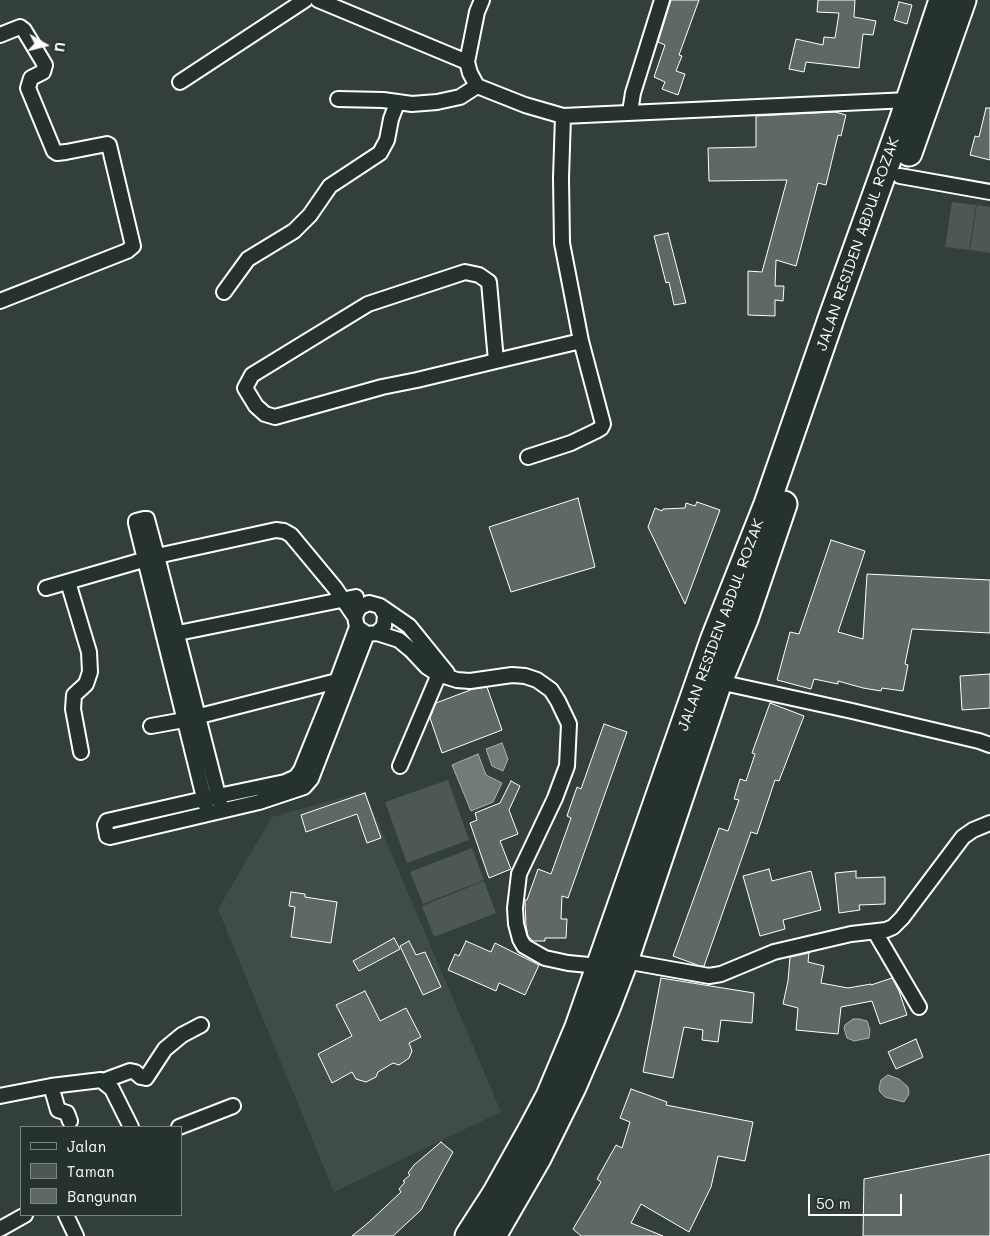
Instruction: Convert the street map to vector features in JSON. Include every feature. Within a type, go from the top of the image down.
[{"type":"highway","name":"JALAN RESIDEN ABDUL ROZAK","points":[[468,1236],[495,1194],[549,1096],[578,1027],[714,638],[766,504],[866,223],[942,0]]},
{"type":"highway","name":"JALAN RESIDEN ABDUL ROZAK","points":[[493,1236],[538,1158],[573,1087],[625,961],[719,682],[745,619],[828,373],[962,0]]},
{"type":"street","points":[[180,82],[305,0]]},
{"type":"street","points":[[318,0],[467,62]]},
{"type":"street","points":[[482,0],[477,12],[467,62],[470,73],[478,86],[525,105],[563,116],[909,100]]},
{"type":"street","points":[[630,112],[636,83],[662,0]]},
{"type":"street","points":[[0,35],[20,27],[24,30],[45,65],[43,72],[31,78],[28,88],[54,151],[57,153],[109,145],[133,246],[128,251],[0,301]]},
{"type":"street","points":[[338,99],[383,100],[397,103],[437,102],[460,96],[478,86]]},
{"type":"street","points":[[224,292],[248,259],[294,231],[310,215],[330,186],[380,153],[388,140],[391,119],[397,103]]},
{"type":"street","points":[[528,457],[571,443],[601,428],[603,424],[580,341],[562,243],[561,178],[563,116]]},
{"type":"street","points":[[900,176],[990,192]]},
{"type":"street","points":[[496,361],[489,282],[479,275],[465,272],[368,304],[252,375],[245,388],[256,406],[265,414],[275,418],[382,387],[496,361],[580,341]]},
{"type":"street","points":[[46,588],[151,558],[276,530],[284,531],[290,535],[344,595],[364,628],[393,637],[404,643],[427,667],[470,681],[512,675],[525,676],[537,680],[551,690],[569,724],[567,766],[555,798],[519,874],[515,908],[517,932],[524,946],[545,958],[568,963],[599,966]]},
{"type":"street","points":[[151,558],[178,633],[222,810]]},
{"type":"street","points":[[151,558],[184,720],[208,814]]},
{"type":"street","points":[[68,582],[89,652],[90,672],[86,684],[74,695],[73,709],[81,752]]},
{"type":"street","points":[[178,633],[344,595],[375,605],[409,626],[444,673]]},
{"type":"street","points":[[300,782],[285,782],[204,798],[107,821],[105,825],[106,835],[110,837],[259,802],[300,790],[301,770],[320,736],[364,628],[360,607],[375,605]]},
{"type":"street","points":[[364,628],[384,626],[385,615],[375,605]]},
{"type":"street","points":[[320,736],[337,681],[364,628]]},
{"type":"street","points":[[400,766],[444,673]]},
{"type":"street","points":[[151,726],[184,720],[337,681]]},
{"type":"street","points":[[719,682],[852,711],[990,745]]},
{"type":"street","points":[[625,961],[709,976],[721,974],[774,952],[851,934],[886,930],[893,927],[902,918],[963,837],[973,830],[990,823]]},
{"type":"street","points":[[875,932],[919,1007]]},
{"type":"street","points":[[0,1096],[51,1086],[97,1079],[103,1080],[130,1071],[135,1072],[141,1077],[147,1077],[165,1050],[182,1035],[201,1024]]},
{"type":"street","points":[[103,1080],[112,1089],[130,1126]]},
{"type":"street","points":[[51,1086],[58,1111],[67,1113],[70,1121]]},
{"type":"street","points":[[182,1126],[233,1106]]},
{"type":"street","points":[[0,1229],[23,1216]]},
{"type":"street","points":[[66,1216],[76,1236]]},
{"type":"shaded area","points":[[502,743],[508,759],[503,771],[492,766],[486,749]]},
{"type":"shaded area","points":[[478,754],[486,775],[502,783],[493,802],[471,811],[452,765]]},
{"type":"shaded area","points":[[365,791],[501,1112],[334,1192],[218,909],[272,817]]},
{"type":"shaded area","points":[[853,1019],[867,1021],[870,1030],[869,1038],[854,1041],[847,1038],[844,1028]]},
{"type":"shaded area","points":[[888,1075],[899,1079],[908,1087],[909,1094],[904,1102],[885,1097],[880,1092],[881,1080]]},
{"type":"green space","points":[[952,202],[976,205],[969,250],[945,247]]},
{"type":"green space","points":[[977,205],[990,207],[990,253],[970,250]]},
{"type":"green space","points":[[448,780],[469,840],[407,863],[385,802]]},
{"type":"green space","points":[[472,848],[484,880],[423,904],[410,872]]},
{"type":"green space","points":[[484,881],[496,913],[434,937],[422,906]]},
{"type":"building","points":[[671,0],[699,0],[679,55],[682,56],[676,71],[685,74],[678,95],[662,89],[665,82],[654,77],[665,45],[658,42]]},
{"type":"building","points":[[818,0],[855,0],[854,17],[876,21],[873,35],[863,34],[859,68],[806,62],[804,72],[789,69],[796,39],[823,45],[824,37],[835,38],[839,13],[817,12]]},
{"type":"building","points":[[899,2],[912,5],[907,24],[894,20]]},
{"type":"building","points":[[986,108],[990,108],[990,160],[970,155],[975,136],[979,137]]},
{"type":"building","points":[[835,112],[846,115],[841,136],[838,135],[826,185],[818,183],[796,266],[776,260],[775,286],[784,286],[783,301],[775,300],[775,316],[748,315],[748,271],[762,272],[787,180],[709,181],[708,148],[756,147],[756,116]]},
{"type":"building","points":[[668,233],[686,303],[674,305],[669,282],[666,283],[654,236]]},
{"type":"building","points":[[578,498],[595,567],[511,592],[489,527]]},
{"type":"building","points":[[697,502],[720,510],[685,604],[648,527],[655,508],[662,511],[663,509],[685,508],[686,503],[695,506]]},
{"type":"building","points":[[831,540],[865,551],[838,632],[863,639],[867,574],[990,580],[990,633],[912,629],[905,664],[908,665],[903,691],[882,688],[881,691],[838,681],[838,684],[814,679],[811,689],[777,680],[790,632],[799,634]]},
{"type":"building","points":[[990,674],[990,708],[962,710],[960,676]]},
{"type":"building","points":[[487,687],[502,730],[442,753],[430,718],[436,703],[473,689]]},
{"type":"building","points":[[770,703],[804,716],[779,781],[775,780],[757,834],[751,832],[704,966],[700,966],[673,956],[719,828],[728,831],[739,800],[734,799],[740,779],[746,781],[755,754],[752,753]]},
{"type":"building","points":[[604,724],[627,732],[568,898],[562,896],[561,919],[567,919],[566,938],[545,938],[545,941],[533,941],[528,936],[526,926],[525,900],[527,900],[538,869],[551,874],[571,818],[567,816],[577,787],[581,789]]},
{"type":"building","points":[[511,781],[520,786],[509,810],[518,834],[500,841],[511,869],[489,878],[470,823],[477,820],[475,813],[500,803]]},
{"type":"building","points":[[365,793],[381,838],[367,843],[357,814],[306,832],[301,815]]},
{"type":"building","points":[[769,869],[772,881],[811,871],[821,910],[783,920],[785,929],[760,936],[743,876]]},
{"type":"building","points":[[856,871],[856,878],[885,877],[885,904],[859,905],[860,910],[839,913],[835,873]]},
{"type":"building","points":[[291,892],[305,894],[305,897],[337,902],[331,943],[291,937],[295,907],[289,906]]},
{"type":"building","points":[[394,938],[400,949],[359,971],[353,961]]},
{"type":"building","points":[[409,941],[416,955],[425,952],[441,987],[423,995],[400,946]]},
{"type":"building","points":[[466,941],[491,952],[495,943],[539,965],[525,995],[499,983],[496,991],[448,970],[455,954],[459,956]]},
{"type":"building","points":[[809,953],[808,962],[824,966],[821,983],[848,988],[871,985],[892,978],[899,991],[907,1015],[880,1024],[872,1001],[841,1007],[838,1034],[796,1030],[798,1008],[783,1004],[788,981],[790,957]]},
{"type":"building","points":[[661,978],[754,993],[752,1023],[721,1020],[718,1042],[702,1040],[703,1030],[684,1027],[673,1078],[643,1072]]},
{"type":"building","points":[[365,991],[380,1021],[406,1008],[421,1037],[409,1043],[412,1051],[409,1058],[399,1065],[393,1063],[378,1072],[376,1077],[366,1082],[356,1079],[352,1072],[332,1083],[318,1054],[352,1036],[336,1005]]},
{"type":"building","points":[[916,1039],[923,1057],[896,1069],[888,1052]]},
{"type":"building","points":[[631,1089],[667,1102],[666,1105],[753,1122],[745,1161],[718,1156],[711,1187],[689,1232],[641,1204],[631,1223],[663,1236],[581,1236],[573,1229],[601,1182],[597,1179],[616,1145],[622,1148],[630,1122],[620,1118]]},
{"type":"building","points":[[441,1142],[453,1152],[421,1210],[393,1236],[352,1236],[401,1192],[399,1189],[405,1182],[403,1181],[410,1175],[408,1173],[414,1165]]},
{"type":"building","points":[[990,1154],[990,1236],[863,1236],[864,1179]]}]
